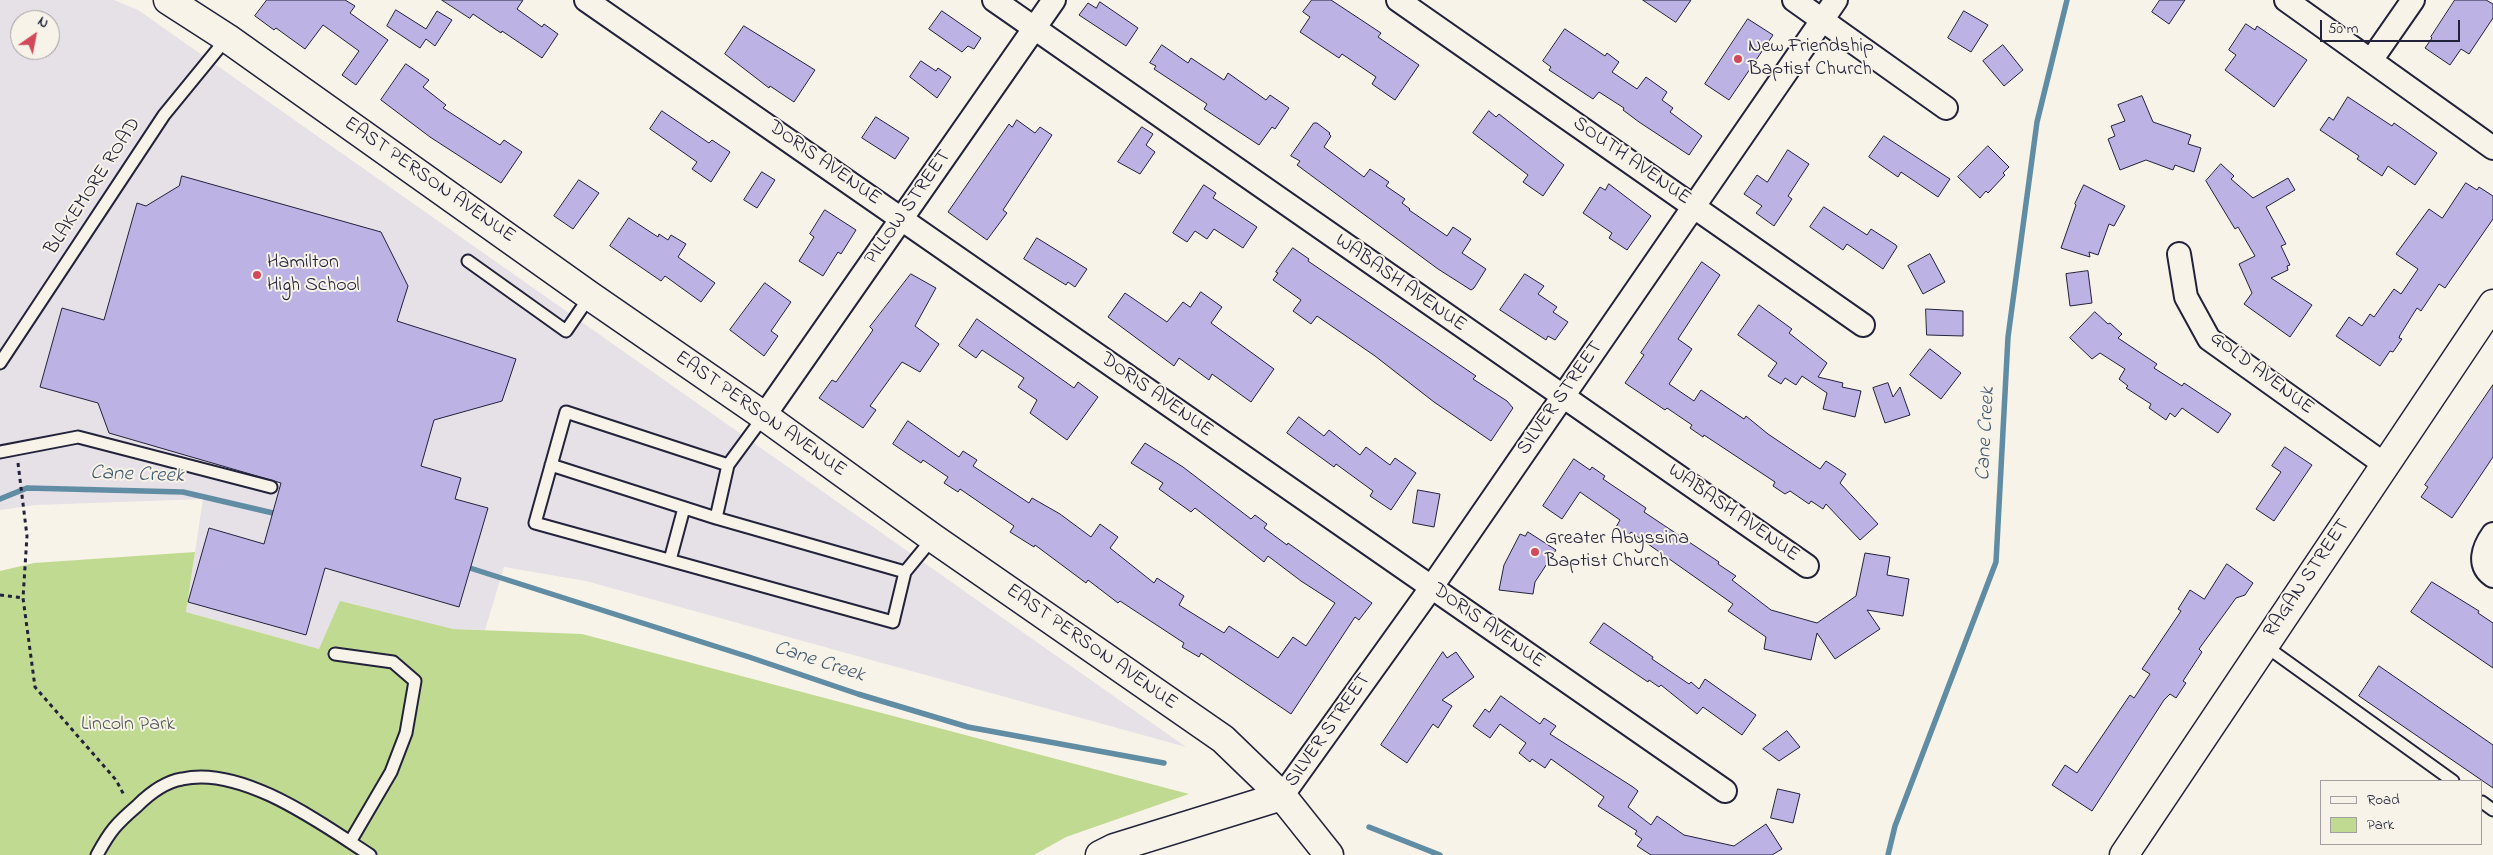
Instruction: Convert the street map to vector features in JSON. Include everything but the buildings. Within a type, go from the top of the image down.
[{"type":"main road","name":"EAST PERSON AVENUE","points":[[168,0],[227,38],[590,296],[764,416],[932,538],[1223,739],[1282,796],[1329,855]]},
{"type":"main road","name":"RAGAN STREET","points":[[2124,855],[2384,464],[2493,304]]},
{"type":"main road","points":[[1100,855],[1114,848],[1282,796]]},
{"type":"street","name":"DORIS AVENUE","points":[[586,0],[1725,791]]},
{"type":"street","name":"WABASH AVENUE","points":[[994,0],[1807,566]]},
{"type":"street","name":"PILLOW STREET","points":[[764,416],[1054,0]]},
{"type":"street","name":"SOUTH AVENUE","points":[[1398,0],[1863,324]]},
{"type":"street","points":[[1794,0],[1946,108]]},
{"type":"street","name":"SILVER STREET","points":[[1282,796],[1431,588],[1836,0]]},
{"type":"street","points":[[2286,0],[2372,59],[2493,148]]},
{"type":"street","points":[[2372,59],[2414,0]]},
{"type":"street","name":"GOLD AVENUE","points":[[2179,254],[2186,298],[2209,339],[2384,464]]},
{"type":"street","points":[[2493,534],[2483,553],[2483,564],[2486,572],[2493,576]]},
{"type":"lane","name":"BLAKEMORE ROAD","points":[[0,363],[164,115],[227,38]]},
{"type":"lane","points":[[468,261],[566,331],[590,296]]},
{"type":"lane","points":[[728,465],[566,412],[535,523],[893,622],[905,572],[932,538]]},
{"type":"lane","points":[[716,518],[728,465],[764,416]]},
{"type":"lane","points":[[0,452],[78,437],[271,487]]},
{"type":"lane","points":[[551,465],[716,518],[905,572]]},
{"type":"lane","points":[[670,560],[684,508]]},
{"type":"lane","points":[[2264,645],[2451,780]]},
{"type":"lane","points":[[335,654],[393,662],[415,681],[406,733],[391,772],[350,842]]},
{"type":"lane","points":[[97,855],[111,829],[152,792],[180,779],[202,776],[224,780],[289,803],[370,855]]},
{"type":"path","points":[[18,469],[27,536],[23,598],[34,686],[116,780],[132,810]]},
{"type":"path","points":[[0,595],[23,598]]},
{"type":"shaded area","name":"Hamilton High School","points":[[0,0],[114,0],[138,10],[1186,747],[586,581],[504,567],[485,630],[453,629],[319,649],[186,612],[203,499],[36,505],[0,510]]},
{"type":"green space","name":"Lincoln Park","points":[[195,552],[186,612],[319,649],[340,601],[453,629],[582,634],[1189,794],[1066,837],[1034,855],[0,855],[0,571],[34,563]]},
{"type":"waterway","name":"Cane Creek","points":[[1888,855],[1895,826],[1996,562],[2008,337],[2037,122],[2067,0]]},
{"type":"waterway","name":"Cane Creek","points":[[0,499],[27,488],[183,492],[273,513]]},
{"type":"waterway","name":"Cane Creek","points":[[470,568],[749,657],[858,694],[968,727],[1164,763]]},
{"type":"waterway","name":"Cane Creek","points":[[1369,827],[1440,855]]},
{"type":"place","name":"New Friendship Baptist Church","points":[[1738,59]]},
{"type":"place","name":"Hamilton High School","points":[[257,275]]},
{"type":"place","name":"Greater Abyssina Baptist Church","points":[[1535,552]]}]
